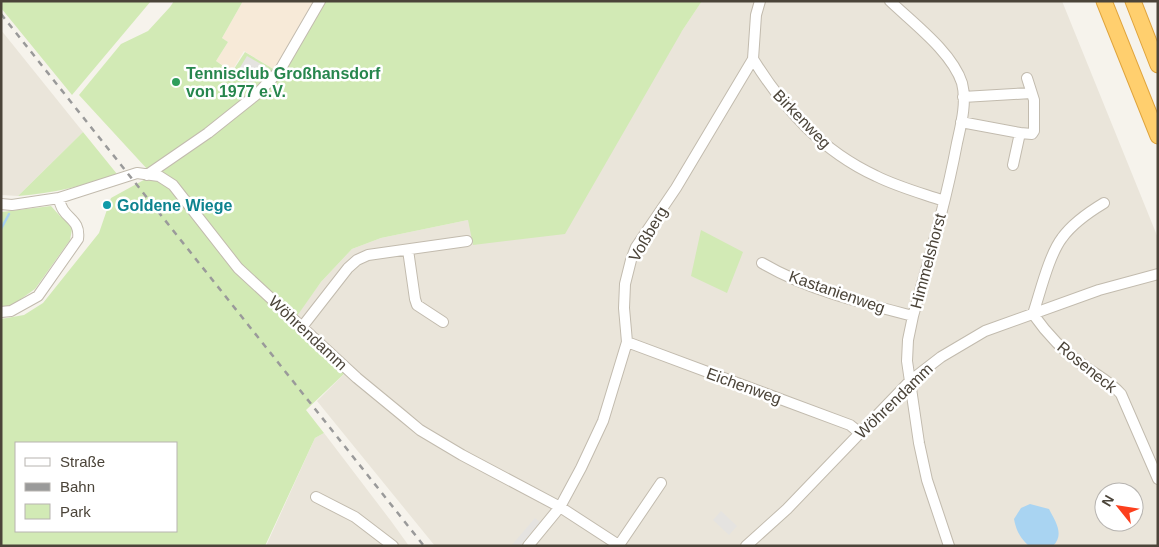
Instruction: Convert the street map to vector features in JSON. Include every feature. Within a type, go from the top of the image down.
[{"type":"highway","points":[[1104,1],[1158,136]]},
{"type":"highway","points":[[1133,1],[1158,65]]},
{"type":"street","points":[[147,175],[208,133],[257,94],[280,70],[320,1]]},
{"type":"street","name":"Voßberg","points":[[528,546],[560,507],[582,468],[603,421],[627,342],[624,308],[625,284],[631,260],[636,247],[676,188],[753,60],[756,15],[760,1]]},
{"type":"street","name":"Himmelshorst","points":[[890,1],[949,60],[962,84],[962,122],[944,201],[913,316],[908,340],[907,361],[927,480],[949,546]]},
{"type":"street","name":"Birkenweg","points":[[753,60],[787,107],[830,150],[875,176],[944,201]]},
{"type":"street","points":[[962,122],[1030,135],[1034,132],[1034,100],[1026,78]]},
{"type":"street","points":[[963,98],[1032,93]]},
{"type":"street","points":[[1013,165],[1020,133]]},
{"type":"street","name":"Wöhrendamm","points":[[1,204],[12,205],[59,198],[137,173],[159,176],[174,185],[238,268],[357,378],[420,430],[484,467],[560,507],[620,546]]},
{"type":"street","points":[[1,312],[11,311],[38,296],[78,239],[77,225],[60,209],[59,198]]},
{"type":"street","points":[[1033,314],[1061,239],[1075,225],[1104,203]]},
{"type":"street","points":[[302,327],[348,268],[357,260],[368,255],[467,241]]},
{"type":"street","points":[[408,250],[417,305],[443,322]]},
{"type":"street","name":"Kastanienweg","points":[[762,263],[799,281],[871,306],[913,316]]},
{"type":"street","name":"Wöhrendamm","points":[[746,546],[787,509],[910,381],[941,357],[985,332],[1099,290],[1158,274]]},
{"type":"street","name":"Roseneck","points":[[1033,314],[1047,333],[1070,356],[1111,384],[1121,394],[1158,479]]},
{"type":"street","name":"Eichenweg","points":[[627,342],[850,425],[860,433]]},
{"type":"street","points":[[620,546],[662,483]]},
{"type":"street","points":[[316,497],[355,517],[393,546]]},
{"type":"shaded area","points":[[243,1],[316,1],[275,70],[244,51],[232,71],[216,61],[228,42],[222,38]]},
{"type":"shaded area","points":[[702,1],[1062,1],[1158,238],[1158,546],[435,546],[317,401],[350,368],[296,316],[321,282],[352,249],[381,238],[468,220],[682,31]]},
{"type":"shaded area","points":[[1,30],[83,132],[18,196],[1,195]]},
{"type":"shaded area","points":[[247,56],[268,68],[251,83],[236,74]]},
{"type":"shaded area","points":[[324,433],[409,546],[266,546],[315,438]]},
{"type":"shaded area","points":[[721,511],[737,526],[729,535],[713,520]]},
{"type":"shaded area","points":[[535,518],[540,522],[520,546],[511,546]]},
{"type":"green space","points":[[1,1],[151,1],[72,95],[1,8]]},
{"type":"green space","name":"Tennisclub Großhansdorf von 1977 e.V.","points":[[174,1],[243,1],[222,38],[228,42],[216,61],[232,72],[245,52],[275,70],[248,97],[148,170],[79,95],[121,44],[148,31]]},
{"type":"green space","points":[[323,1],[702,1],[682,31],[565,234],[473,245],[468,220],[381,238],[352,249],[321,282],[297,316],[346,372],[306,410],[324,433],[315,438],[265,546],[1,546],[1,319],[24,315],[43,303],[99,233],[111,198],[151,176],[259,96]]},
{"type":"green space","points":[[83,132],[117,174],[68,188],[18,196]]},
{"type":"green space","points":[[51,206],[60,216],[73,224],[70,240],[35,289],[11,306],[1,307],[1,212]]},
{"type":"green space","points":[[701,230],[743,252],[727,293],[691,276]]},
{"type":"water","points":[[1030,504],[1049,509],[1059,532],[1057,541],[1053,546],[1029,546],[1019,534],[1014,519],[1021,508]]},
{"type":"waterway","points":[[1,229],[9,214]]},
{"type":"railway","points":[[1,14],[424,546]]},
{"type":"place","name":"Tennisclub Großhansdorf von 1977 e.V.","points":[[176,82]]},
{"type":"place","name":"Goldene Wiege","points":[[107,205]]}]
